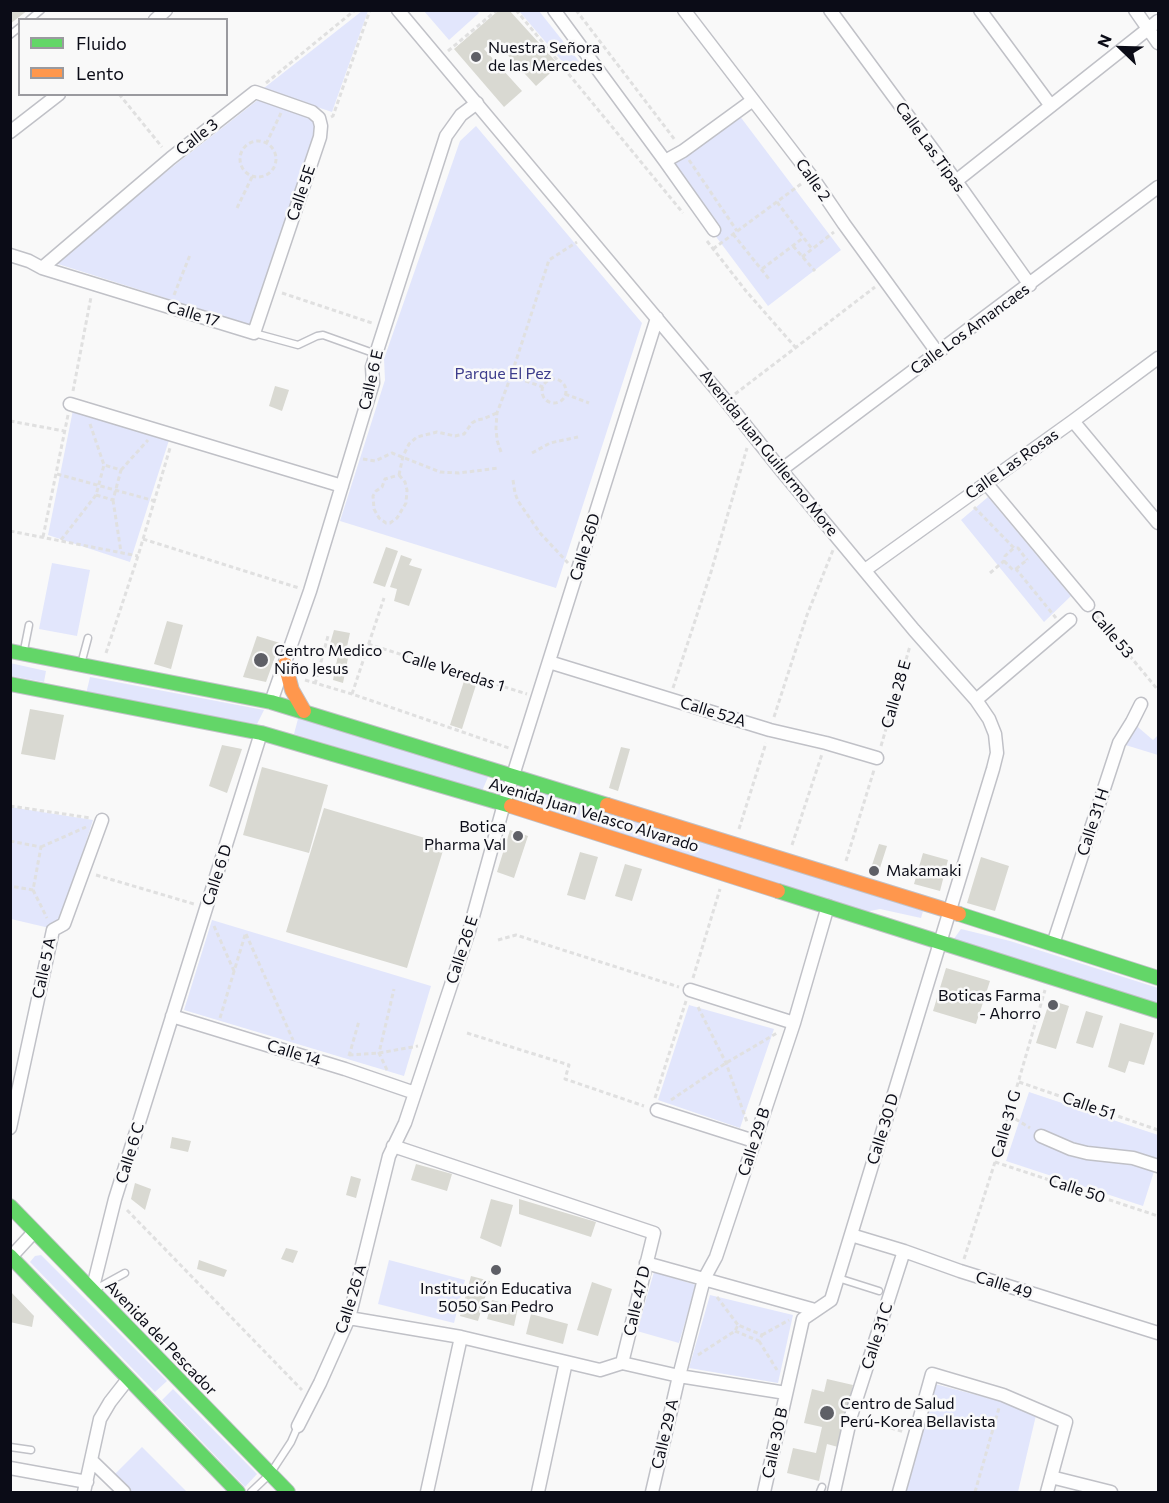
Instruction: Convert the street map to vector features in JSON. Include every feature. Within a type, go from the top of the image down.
[{"type":"main road","name":"Avenida Juan Velasco Alvarado","points":[[17,653],[61,678]]},
{"type":"main road","points":[[285,664],[292,690],[304,711]]},
{"type":"main road","name":"Avenida Juan Velasco Alvarado","points":[[61,678],[81,665],[274,720],[504,804],[1158,1011]]},
{"type":"main road","name":"Avenida Juan Velasco Alvarado","points":[[10,684],[61,678],[274,720],[304,711],[841,877],[1158,978]]},
{"type":"main road","name":"Avenida del Pescador","points":[[10,1206],[288,1492]]},
{"type":"main road","points":[[11,1257],[238,1492]]},
{"type":"street","name":"Avenida Juan Guillermo More","points":[[398,10],[589,236],[914,630],[976,700],[989,719],[995,734],[997,753],[940,941]]},
{"type":"street","points":[[554,10],[714,230]]},
{"type":"street","name":"Calle 2","points":[[684,10],[812,177],[937,352]]},
{"type":"street","name":"Calle Las Tipas","points":[[830,10],[1030,285]]},
{"type":"street","points":[[980,10],[1051,106]]},
{"type":"street","points":[[1135,10],[1153,25],[1158,44]]},
{"type":"street","points":[[956,181],[1153,25]]},
{"type":"street","points":[[255,92],[312,112],[319,118],[321,126]]},
{"type":"street","name":"Calle 3","points":[[42,268],[171,158],[255,92]]},
{"type":"street","points":[[10,132],[56,96]]},
{"type":"street","points":[[665,161],[684,151],[753,100]]},
{"type":"street","name":"Calle 6 E","points":[[274,720],[285,664],[373,383],[372,367],[446,136],[461,115],[477,103]]},
{"type":"street","name":"Calle 5E","points":[[254,333],[320,137],[321,126]]},
{"type":"street","name":"Calle Los Amancaes","points":[[781,470],[1158,187]]},
{"type":"street","name":"Calle 17","points":[[10,255],[42,268],[254,333]]},
{"type":"street","name":"Calle 26D","points":[[513,776],[657,318]]},
{"type":"street","name":"Calle Las Rosas","points":[[865,570],[1158,358]]},
{"type":"street","points":[[70,404],[342,486]]},
{"type":"street","points":[[1073,421],[1158,523]]},
{"type":"street","points":[[986,483],[1088,605]]},
{"type":"street","points":[[976,700],[1067,623]]},
{"type":"street","name":"Calle 52A","points":[[549,662],[770,730],[878,758]]},
{"type":"street","name":"Calle 31 H","points":[[1053,944],[1119,743],[1141,704]]},
{"type":"street","name":"Calle 6 D","points":[[172,1016],[206,907],[274,720]]},
{"type":"street","name":"Calle 26 E","points":[[405,1123],[469,931],[513,776]]},
{"type":"street","name":"Calle 5 A","points":[[10,1128],[53,930],[64,924],[102,820]]},
{"type":"street","name":"Calle 29 B","points":[[679,1376],[704,1279],[716,1257],[794,1023],[828,906]]},
{"type":"street","name":"Calle 30 D","points":[[803,1318],[831,1300],[940,941]]},
{"type":"street","points":[[690,990],[794,1023]]},
{"type":"street","name":"Calle 14","points":[[172,1016],[345,1069],[415,1094]]},
{"type":"street","name":"Calle 6 C","points":[[92,1291],[116,1199],[172,1016]]},
{"type":"street","points":[[657,1110],[754,1141]]},
{"type":"street","name":"Calle 26 A","points":[[297,1426],[312,1400],[349,1318],[389,1156],[405,1123]]},
{"type":"street","points":[[1041,1136],[1071,1149],[1133,1158],[1158,1166]]},
{"type":"street","name":"Calle 47 D","points":[[393,1146],[654,1233],[622,1363]]},
{"type":"street","points":[[11,1257],[34,1232]]},
{"type":"street","name":"Calle 49","points":[[851,1235],[1158,1333]]},
{"type":"street","name":"Calle 31 C","points":[[834,1492],[851,1416],[904,1251]]},
{"type":"street","points":[[646,1263],[815,1310]]},
{"type":"street","points":[[349,1318],[460,1337],[600,1370],[622,1363],[679,1376],[786,1390]]},
{"type":"street","name":"Calle 30 B","points":[[764,1492],[803,1318]]},
{"type":"street","points":[[427,1492],[460,1337]]},
{"type":"street","points":[[538,1492],[566,1362]]},
{"type":"street","points":[[899,1492],[932,1374],[1003,1395],[1066,1422],[1047,1492]]},
{"type":"street","name":"Calle 29 A","points":[[652,1492],[679,1376]]},
{"type":"street","points":[[10,1468],[86,1487],[100,1419],[128,1379]]},
{"type":"street","points":[[91,1460],[124,1492]]},
{"type":"street","points":[[1051,1477],[1111,1492]]},
{"type":"lane","name":"Calle 17","points":[[254,333],[297,345],[323,335],[376,354]]},
{"type":"lane","points":[[17,653],[29,625]]},
{"type":"lane","points":[[81,665],[88,638]]},
{"type":"lane","points":[[92,1291],[125,1274]]},
{"type":"lane","points":[[838,1277],[879,1291]]},
{"type":"lane","name":"Calle 26 A","points":[[251,1492],[270,1474],[291,1442],[297,1426]]},
{"type":"lane","points":[[10,1447],[31,1450]]},
{"type":"path","points":[[255,92],[355,10]]},
{"type":"path","points":[[321,126],[333,116],[370,10]]},
{"type":"path","points":[[516,10],[685,214]]},
{"type":"path","points":[[576,10],[684,151],[735,232],[770,279]]},
{"type":"path","points":[[439,58],[494,11]]},
{"type":"path","points":[[121,96],[171,158]]},
{"type":"path","points":[[266,144],[286,102]]},
{"type":"path","points":[[255,142],[266,144],[274,152],[275,164],[269,174],[252,176],[243,169],[242,152],[245,147],[255,142]]},
{"type":"path","points":[[237,208],[252,176]]},
{"type":"path","points":[[713,249],[812,177]]},
{"type":"path","points":[[777,202],[812,249]]},
{"type":"path","points":[[802,257],[844,224]]},
{"type":"path","points":[[501,452],[497,440],[496,413],[511,376],[549,260],[589,236]]},
{"type":"path","points":[[762,269],[803,238]]},
{"type":"path","points":[[706,240],[746,291],[796,348]]},
{"type":"path","points":[[793,246],[815,271]]},
{"type":"path","points":[[173,298],[190,255]]},
{"type":"path","points":[[726,401],[885,280]]},
{"type":"path","points":[[269,289],[384,327]]},
{"type":"path","points":[[511,376],[543,387]]},
{"type":"path","points":[[550,380],[557,380],[565,387],[564,398],[558,402],[550,402],[544,398],[543,387],[550,380]]},
{"type":"path","points":[[565,394],[588,403]]},
{"type":"path","points":[[61,540],[96,495],[104,465],[85,409]]},
{"type":"path","points":[[399,475],[403,456],[409,444],[417,437],[437,432],[455,436],[464,434],[472,423],[496,413]]},
{"type":"path","points":[[10,421],[64,431]]},
{"type":"path","points":[[121,552],[113,500],[121,470],[156,430]]},
{"type":"path","points":[[670,699],[711,573],[741,463],[752,433]]},
{"type":"path","points":[[101,669],[174,435]]},
{"type":"path","points":[[532,453],[550,443],[578,438]]},
{"type":"path","points":[[350,455],[375,461],[392,453],[440,472],[459,473],[499,468]]},
{"type":"path","points":[[104,465],[121,470]]},
{"type":"path","points":[[57,474],[155,501]]},
{"type":"path","points":[[399,475],[405,482],[406,503],[397,518],[386,523],[379,518],[374,508],[373,495],[382,487],[385,479],[399,475]]},
{"type":"path","points":[[513,480],[518,501],[540,533],[577,573]]},
{"type":"path","points":[[96,495],[113,500]]},
{"type":"path","points":[[965,498],[1014,548],[1018,548],[1027,560]]},
{"type":"path","points":[[10,531],[138,556]]},
{"type":"path","points":[[735,844],[807,615],[838,537]]},
{"type":"path","points":[[143,539],[309,591]]},
{"type":"path","points":[[990,573],[1014,548]]},
{"type":"path","points":[[1016,569],[1042,549]]},
{"type":"path","points":[[1004,561],[1013,570],[1016,569],[1067,623]]},
{"type":"path","points":[[352,694],[384,598]]},
{"type":"path","name":"Calle 53","points":[[1088,605],[1158,690]]},
{"type":"path","name":"Calle 28 E","points":[[841,877],[914,630]]},
{"type":"path","points":[[315,684],[328,636]]},
{"type":"path","name":"Calle Veredas 1","points":[[368,644],[537,698]]},
{"type":"path","points":[[302,680],[352,694],[512,748]]},
{"type":"path","points":[[787,861],[826,743]]},
{"type":"path","points":[[10,806],[102,820]]},
{"type":"path","points":[[10,841],[41,847],[102,820]]},
{"type":"path","points":[[41,847],[33,890],[53,930]]},
{"type":"path","points":[[83,871],[206,907],[234,971]]},
{"type":"path","points":[[10,886],[33,890]]},
{"type":"path","points":[[216,1030],[246,934],[300,1055]]},
{"type":"path","points":[[498,940],[516,934],[690,990],[726,1063],[754,1141]]},
{"type":"path","name":"Calle 31 G","points":[[960,1271],[995,1162],[1049,977]]},
{"type":"path","points":[[394,988],[378,1053],[394,1087]]},
{"type":"path","points":[[345,1069],[359,1020]]},
{"type":"path","points":[[467,1034],[569,1065],[565,1079],[657,1110],[726,1063],[794,1023]]},
{"type":"path","points":[[349,1055],[378,1053],[432,1044]]},
{"type":"path","name":"Calle 51","points":[[1018,1082],[1158,1130]]},
{"type":"path","points":[[1009,1115],[1041,1136]]},
{"type":"path","name":"Calle 50","points":[[995,1162],[1158,1216]]},
{"type":"path","points":[[116,1199],[312,1400]]},
{"type":"path","points":[[704,1279],[738,1325],[762,1335]]},
{"type":"path","points":[[759,1341],[762,1335],[796,1317],[803,1318]]},
{"type":"path","points":[[698,1355],[735,1331],[738,1325]]},
{"type":"path","points":[[735,1331],[759,1341],[786,1390]]},
{"type":"path","points":[[975,1492],[1003,1395]]},
{"type":"path","points":[[851,1416],[915,1435]]},
{"type":"green space","points":[[362,11],[368,11],[332,112],[264,88]]},
{"type":"green space","points":[[424,11],[477,11],[479,13],[449,40]]},
{"type":"green space","points":[[519,11],[539,11],[582,65],[573,74]]},
{"type":"green space","points":[[259,99],[311,117],[316,127],[312,146],[254,326],[58,264],[55,259]]},
{"type":"green space","points":[[739,115],[841,250],[768,306],[666,170]]},
{"type":"green space","name":"Parque El Pez","points":[[476,126],[642,323],[556,588],[340,521],[385,380],[384,359],[460,141]]},
{"type":"green space","points":[[73,410],[170,437],[130,562],[48,535]]},
{"type":"green space","points":[[988,497],[1071,596],[1044,622],[961,520]]},
{"type":"green space","points":[[52,563],[90,570],[77,636],[39,629]]},
{"type":"green space","points":[[10,663],[46,671],[44,682],[11,676]]},
{"type":"green space","points":[[90,677],[264,710],[257,724],[86,694]]},
{"type":"green space","points":[[299,715],[488,777],[482,791],[294,734]]},
{"type":"green space","points":[[1132,722],[1153,740],[1158,735],[1158,755],[1119,743]]},
{"type":"green space","points":[[534,790],[923,911],[921,918],[880,909],[865,912],[527,803]]},
{"type":"green space","points":[[10,807],[93,820],[58,930],[11,919]]},
{"type":"green space","points":[[212,920],[431,986],[404,1076],[184,1010]]},
{"type":"green space","points":[[961,929],[1010,941],[1158,988],[1158,1005],[953,940]]},
{"type":"green space","points":[[689,1005],[774,1029],[740,1128],[658,1100]]},
{"type":"green space","points":[[1029,1092],[1158,1135],[1158,1159],[1143,1206],[1006,1161]]},
{"type":"green space","points":[[41,1255],[167,1381],[155,1392],[30,1262],[35,1256]]},
{"type":"green space","points":[[389,1260],[465,1280],[454,1323],[378,1304]]},
{"type":"green space","points":[[654,1272],[696,1285],[679,1343],[637,1331]]},
{"type":"green space","points":[[710,1295],[793,1315],[778,1383],[689,1368]]},
{"type":"green space","points":[[935,1384],[1037,1411],[1018,1492],[905,1492]]},
{"type":"green space","points":[[173,1389],[257,1474],[245,1487],[162,1400]]},
{"type":"green space","points":[[142,1447],[187,1492],[127,1492],[112,1477]]},
{"type":"building","points":[[10,10],[28,10],[10,24]]},
{"type":"building","points":[[499,10],[509,10],[559,65],[536,86],[494,40],[484,49],[522,91],[504,107],[454,49]]},
{"type":"building","points":[[275,386],[289,390],[282,411],[269,406]]},
{"type":"building","points":[[386,547],[398,551],[385,587],[373,583]]},
{"type":"building","points":[[401,555],[412,559],[409,565],[422,569],[409,606],[394,601],[397,589],[390,587]]},
{"type":"building","points":[[167,621],[183,625],[171,669],[154,664]]},
{"type":"building","points":[[334,630],[350,633],[343,683],[333,680],[338,655],[328,651]]},
{"type":"building","name":"Centro Medico Niño Jesus","points":[[257,636],[280,643],[266,682],[243,677]]},
{"type":"building","points":[[464,681],[476,685],[462,729],[450,725]]},
{"type":"building","points":[[30,709],[64,715],[55,760],[21,754]]},
{"type":"building","points":[[222,745],[242,749],[227,793],[209,786]]},
{"type":"building","points":[[621,747],[630,749],[618,791],[609,788]]},
{"type":"building","points":[[262,767],[328,785],[309,853],[243,835]]},
{"type":"building","points":[[324,808],[445,844],[407,968],[286,932]]},
{"type":"building","points":[[510,830],[528,836],[514,878],[497,872]]},
{"type":"building","points":[[879,844],[887,846],[878,874],[870,871]]},
{"type":"building","points":[[580,852],[598,857],[585,900],[567,895]]},
{"type":"building","points":[[923,853],[948,860],[940,891],[914,884]]},
{"type":"building","points":[[981,857],[1009,866],[995,911],[967,903]]},
{"type":"building","points":[[625,864],[642,869],[632,901],[615,896]]},
{"type":"building","points":[[946,968],[990,981],[976,1024],[933,1011]]},
{"type":"building","points":[[1050,1000],[1069,1006],[1056,1049],[1036,1043]]},
{"type":"building","points":[[1086,1011],[1103,1016],[1093,1048],[1076,1043]]},
{"type":"building","points":[[1120,1023],[1154,1033],[1144,1065],[1129,1061],[1125,1073],[1108,1067]]},
{"type":"building","points":[[172,1137],[191,1141],[188,1152],[170,1148]]},
{"type":"building","points":[[416,1164],[452,1174],[447,1191],[411,1180]]},
{"type":"building","points":[[351,1176],[361,1179],[356,1198],[346,1195]]},
{"type":"building","points":[[135,1183],[151,1189],[145,1210],[131,1199]]},
{"type":"building","points":[[491,1199],[513,1205],[501,1247],[480,1238]]},
{"type":"building","points":[[519,1199],[596,1222],[591,1237],[519,1214]]},
{"type":"building","points":[[286,1248],[298,1251],[293,1263],[281,1259]]},
{"type":"building","points":[[199,1260],[227,1270],[224,1277],[197,1269]]},
{"type":"building","points":[[471,1276],[490,1281],[478,1321],[460,1316]]},
{"type":"building","points":[[592,1282],[612,1289],[598,1336],[577,1330]]},
{"type":"building","points":[[10,1291],[34,1316],[32,1327],[10,1322]]},
{"type":"building","points":[[492,1300],[518,1307],[514,1326],[487,1319]]},
{"type":"building","points":[[531,1314],[568,1324],[563,1344],[526,1334]]},
{"type":"building","points":[[827,1379],[853,1385],[838,1447],[827,1444],[819,1481],[787,1473],[793,1448],[816,1453],[822,1427],[804,1423],[812,1389],[824,1392]]},
{"type":"traffic: fast","points":[[10,651],[271,702],[607,805]]},
{"type":"traffic: fast","points":[[10,684],[261,733],[511,806]]},
{"type":"traffic: fast","points":[[778,891],[1158,1011]]},
{"type":"traffic: fast","points":[[959,914],[1158,978]]},
{"type":"traffic: fast","points":[[10,1206],[288,1492]]},
{"type":"traffic: fast","points":[[10,1256],[238,1492]]},
{"type":"traffic: slow","points":[[285,664],[292,690],[304,711]]},
{"type":"traffic: slow","points":[[607,805],[959,914]]},
{"type":"traffic: slow","points":[[511,806],[778,891]]},
{"type":"place","name":"Nuestra Señora de las Mercedes","points":[[476,57]]},
{"type":"place","name":"Centro Medico Niño Jesus","points":[[261,660]]},
{"type":"place","name":"Botica Pharma Val","points":[[518,836]]},
{"type":"place","name":"Makamaki","points":[[874,871]]},
{"type":"place","name":"Boticas Farma - Ahorro","points":[[1053,1005]]},
{"type":"place","name":"Institución Educativa 5050 San Pedro","points":[[496,1270]]},
{"type":"place","name":"Centro de Salud Perú-Korea Bellavista","points":[[827,1413]]}]
